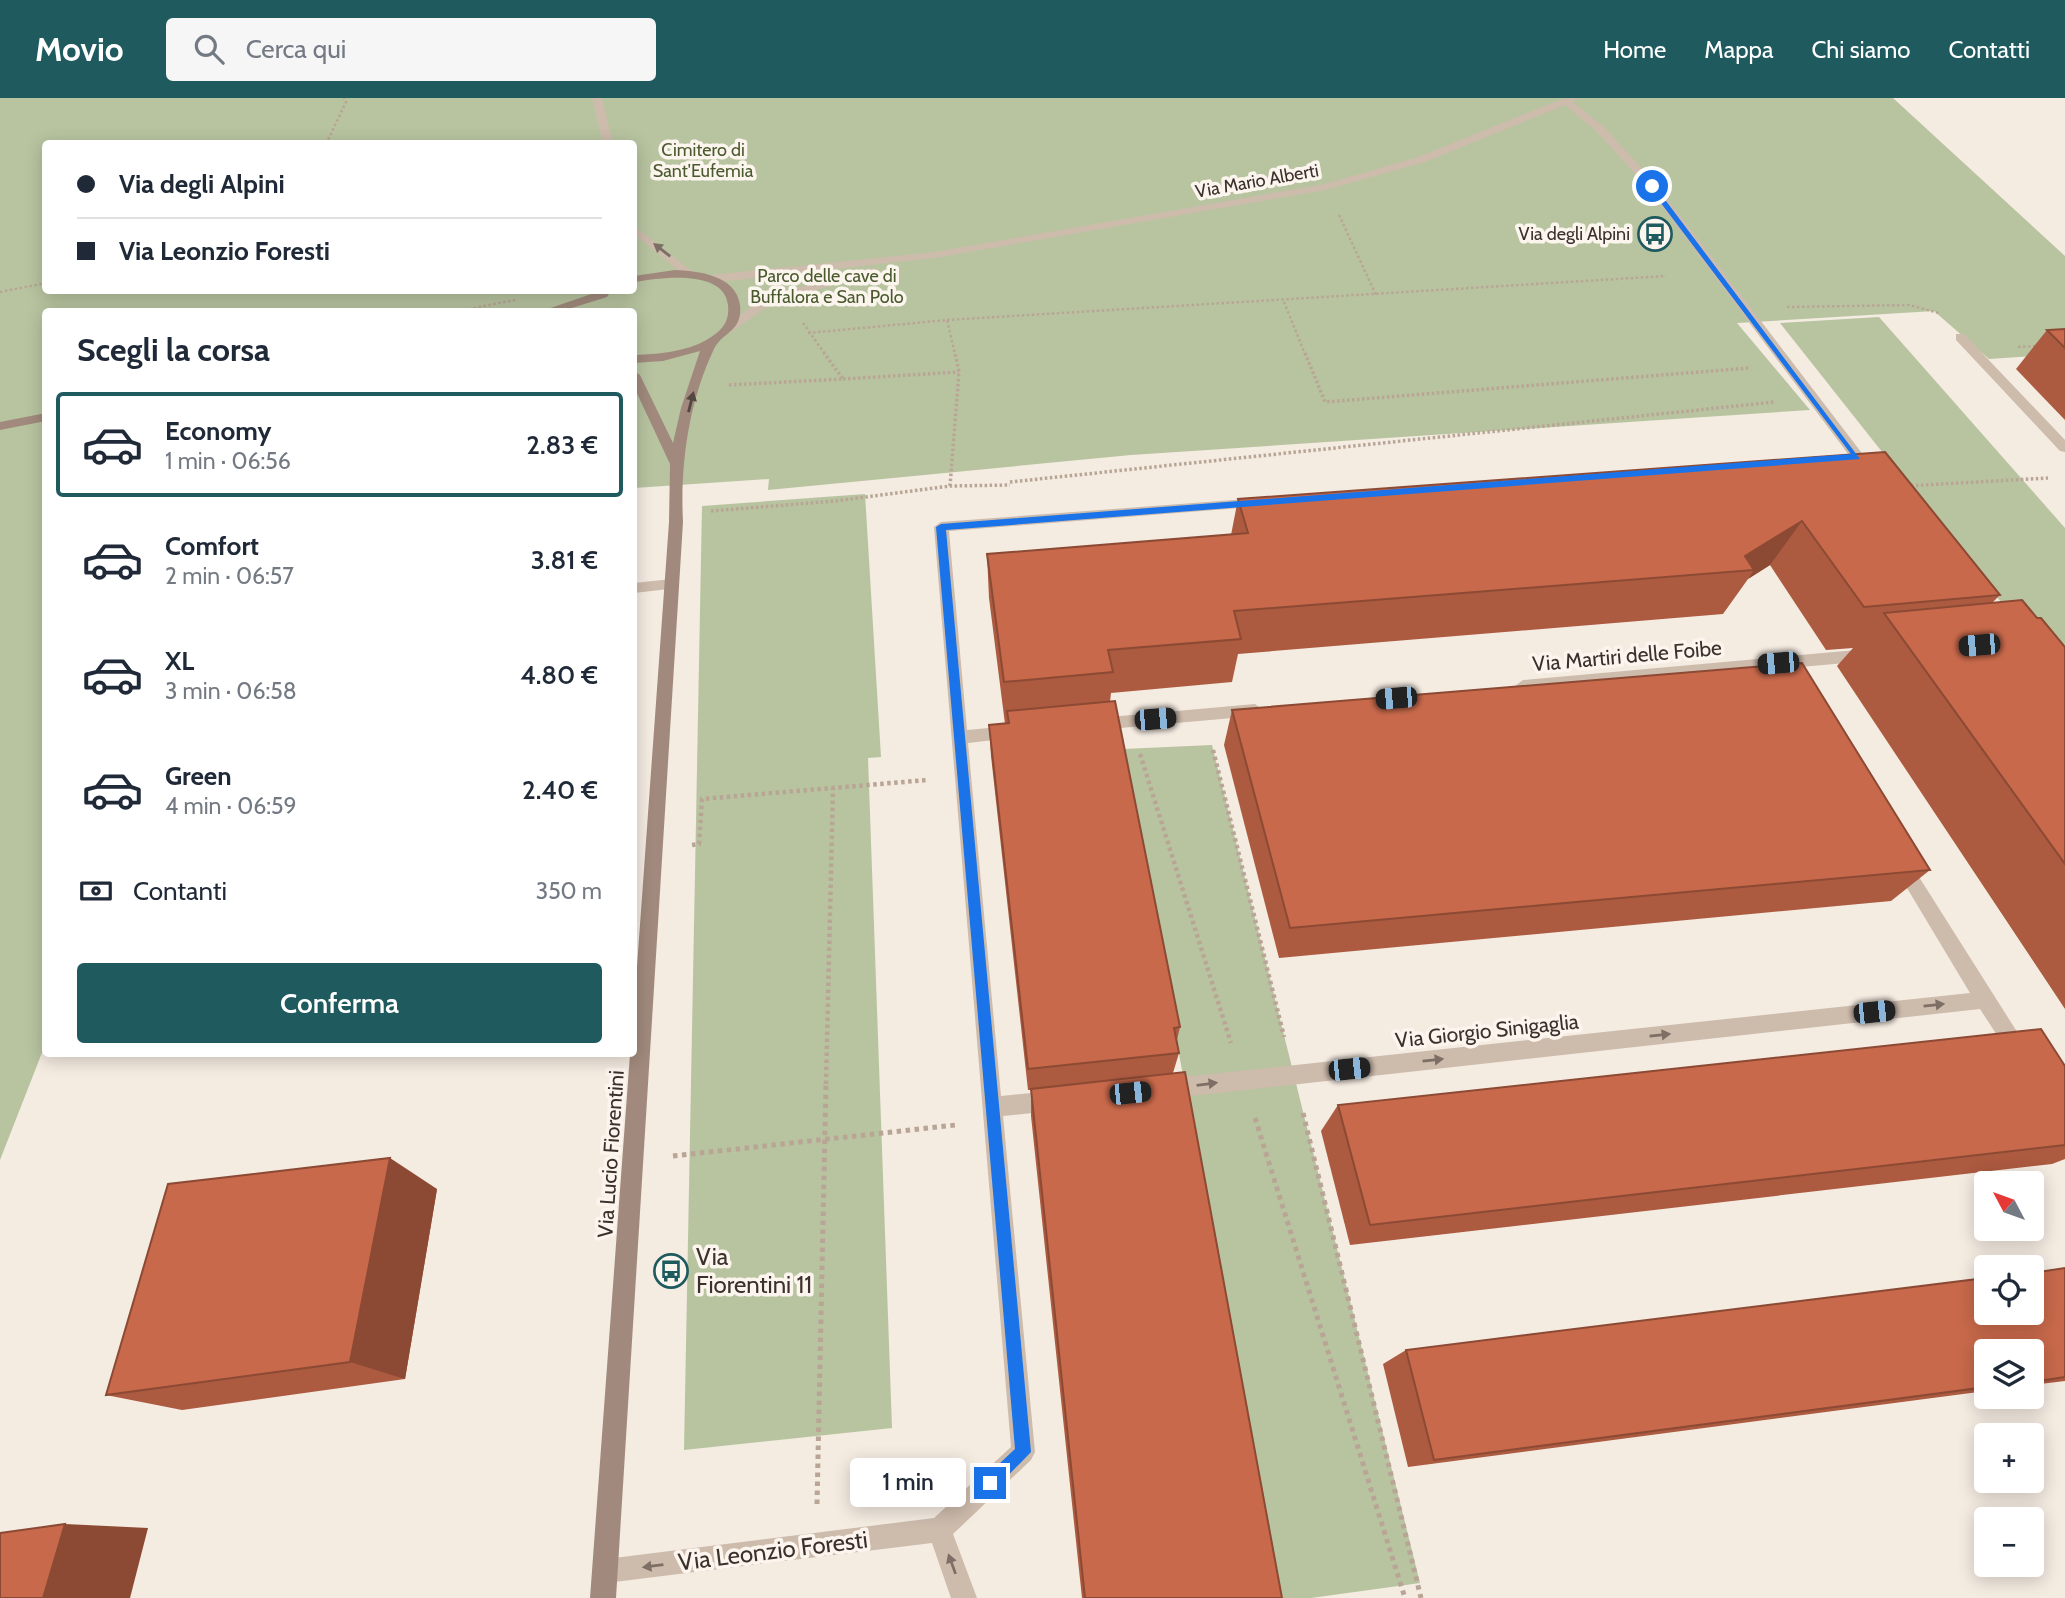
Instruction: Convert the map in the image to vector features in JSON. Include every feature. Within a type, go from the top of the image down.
[{"type":"street","points":[[597,98],[607,140]]},
{"type":"street","points":[[1570,100],[1652,186],[1881,487]]},
{"type":"street","name":"Via Mario Alberti","points":[[710,279],[934,255],[1311,190],[1389,172],[1456,149],[1570,100]]},
{"type":"street","points":[[637,231],[689,274]]},
{"type":"street","name":"Via Mario Alberti","points":[[726,330],[754,308],[779,296],[934,255]]},
{"type":"street","points":[[637,278],[667,273],[710,279],[726,288],[734,301],[735,315],[726,330],[710,343],[688,353],[637,359]]},
{"type":"street","points":[[557,308],[600,294]]},
{"type":"street","points":[[592,308],[604,294]]},
{"type":"street","points":[[1960,337],[2065,448]]},
{"type":"street","name":"Via Lucio Fiorentini","points":[[604,1598],[634,1161],[641,921],[672,584],[675,461],[701,363],[710,343]]},
{"type":"street","name":"Via Lucio Fiorentini","points":[[637,381],[675,461]]},
{"type":"street","points":[[0,426],[42,418]]},
{"type":"street","points":[[1836,459],[1857,457]]},
{"type":"street","points":[[964,1598],[940,1530],[1023,1452],[941,527],[1270,502]]},
{"type":"street","points":[[637,588],[672,584]]},
{"type":"street","name":"Via Martiri delle Foibe","points":[[1505,688],[1885,653]]},
{"type":"street","points":[[1778,663],[1793,686]]},
{"type":"street","points":[[1077,726],[1273,709]]},
{"type":"street","points":[[958,737],[1025,731]]},
{"type":"street","points":[[1892,849],[2029,1067]]},
{"type":"street","name":"Via Giorgio Sinigaglia","points":[[1144,1091],[1985,1000]]},
{"type":"street","points":[[994,1114],[1076,1099]]},
{"type":"street","name":"Via Leonzio Foresti","points":[[606,1571],[940,1530]]},
{"type":"path","points":[[328,140],[346,102],[345,98]]},
{"type":"path","points":[[1338,214],[1376,295]]},
{"type":"path","points":[[808,334],[947,320],[1666,276]]},
{"type":"path","points":[[0,292],[42,284]]},
{"type":"path","points":[[474,308],[524,298]]},
{"type":"path","points":[[1284,301],[1325,402],[1753,367]]},
{"type":"path","points":[[1780,307],[1909,305],[1946,314]]},
{"type":"path","points":[[947,320],[959,372],[950,486]]},
{"type":"path","points":[[802,322],[808,334],[843,379]]},
{"type":"path","points":[[2016,347],[2040,345]]},
{"type":"path","points":[[751,386],[959,372]]},
{"type":"path","points":[[675,513],[835,501],[950,486],[1010,482],[1779,401]]},
{"type":"path","points":[[1881,487],[2052,478]]},
{"type":"path","points":[[1010,482],[1016,521]]},
{"type":"path","points":[[1204,715],[1422,1598]]},
{"type":"path","points":[[1130,721],[1405,1598]]},
{"type":"path","points":[[689,845],[699,844],[702,799],[963,777]]},
{"type":"path","points":[[816,1544],[833,788]]},
{"type":"path","points":[[634,1161],[825,1140],[994,1114]]},
{"type":"green space","name":"Parco delle cave di Buffalora e San Polo","points":[[0,98],[1893,98],[2065,256],[2065,354],[1989,359],[1934,311],[1737,323],[1810,410],[1131,455],[768,490],[769,479],[637,488],[637,308],[42,308],[42,1053],[0,1160]]},
{"type":"green space","points":[[1879,317],[2065,528],[2065,683],[1780,323]]},
{"type":"green space","points":[[865,494],[881,757],[868,758],[892,1428],[684,1450],[702,506]]},
{"type":"green space","points":[[1212,745],[1420,1583],[1311,1598],[1279,1598],[1123,749]]},
{"type":"building","points":[[2065,329],[2065,348],[2047,330]]},
{"type":"building","points":[[1885,452],[2000,595],[1864,607],[1802,521],[1745,556],[1754,570],[1234,611],[1241,639],[1108,650],[1113,672],[1004,682],[987,554],[1248,533],[1238,499]]},
{"type":"building","points":[[2022,600],[2065,647],[2065,864],[1884,613]]},
{"type":"building","points":[[1802,663],[1930,870],[1290,928],[1232,710]]},
{"type":"building","points":[[1115,701],[1180,1027],[1174,1028],[1179,1053],[1028,1069],[989,725],[1009,723],[1007,711]]},
{"type":"building","points":[[2041,1029],[2065,1066],[2065,1145],[1370,1225],[1338,1105]]},
{"type":"building","points":[[1185,1072],[1282,1598],[1085,1598],[1031,1089]]},
{"type":"building","points":[[390,1158],[350,1362],[106,1395],[168,1184]]},
{"type":"building","points":[[2065,1268],[2065,1377],[2044,1380],[2044,1339],[1974,1339],[1974,1389],[1434,1460],[1406,1350],[1974,1279],[1974,1325],[2044,1325],[2044,1271]]},
{"type":"building","points":[[65,1524],[43,1598],[0,1598],[0,1533]]},
{"type":"place","name":"Via degli Alpini","points":[[1655,234]]},
{"type":"place","name":"Via Fiorentini 11","points":[[671,1271]]},
{"type":"route","points":[[990,1483],[1023,1452],[941,527],[1857,457],[1652,186]]},
{"type":"park label","name":"Cimitero di Sant'Eufemia","points":[[703,160]]}]
